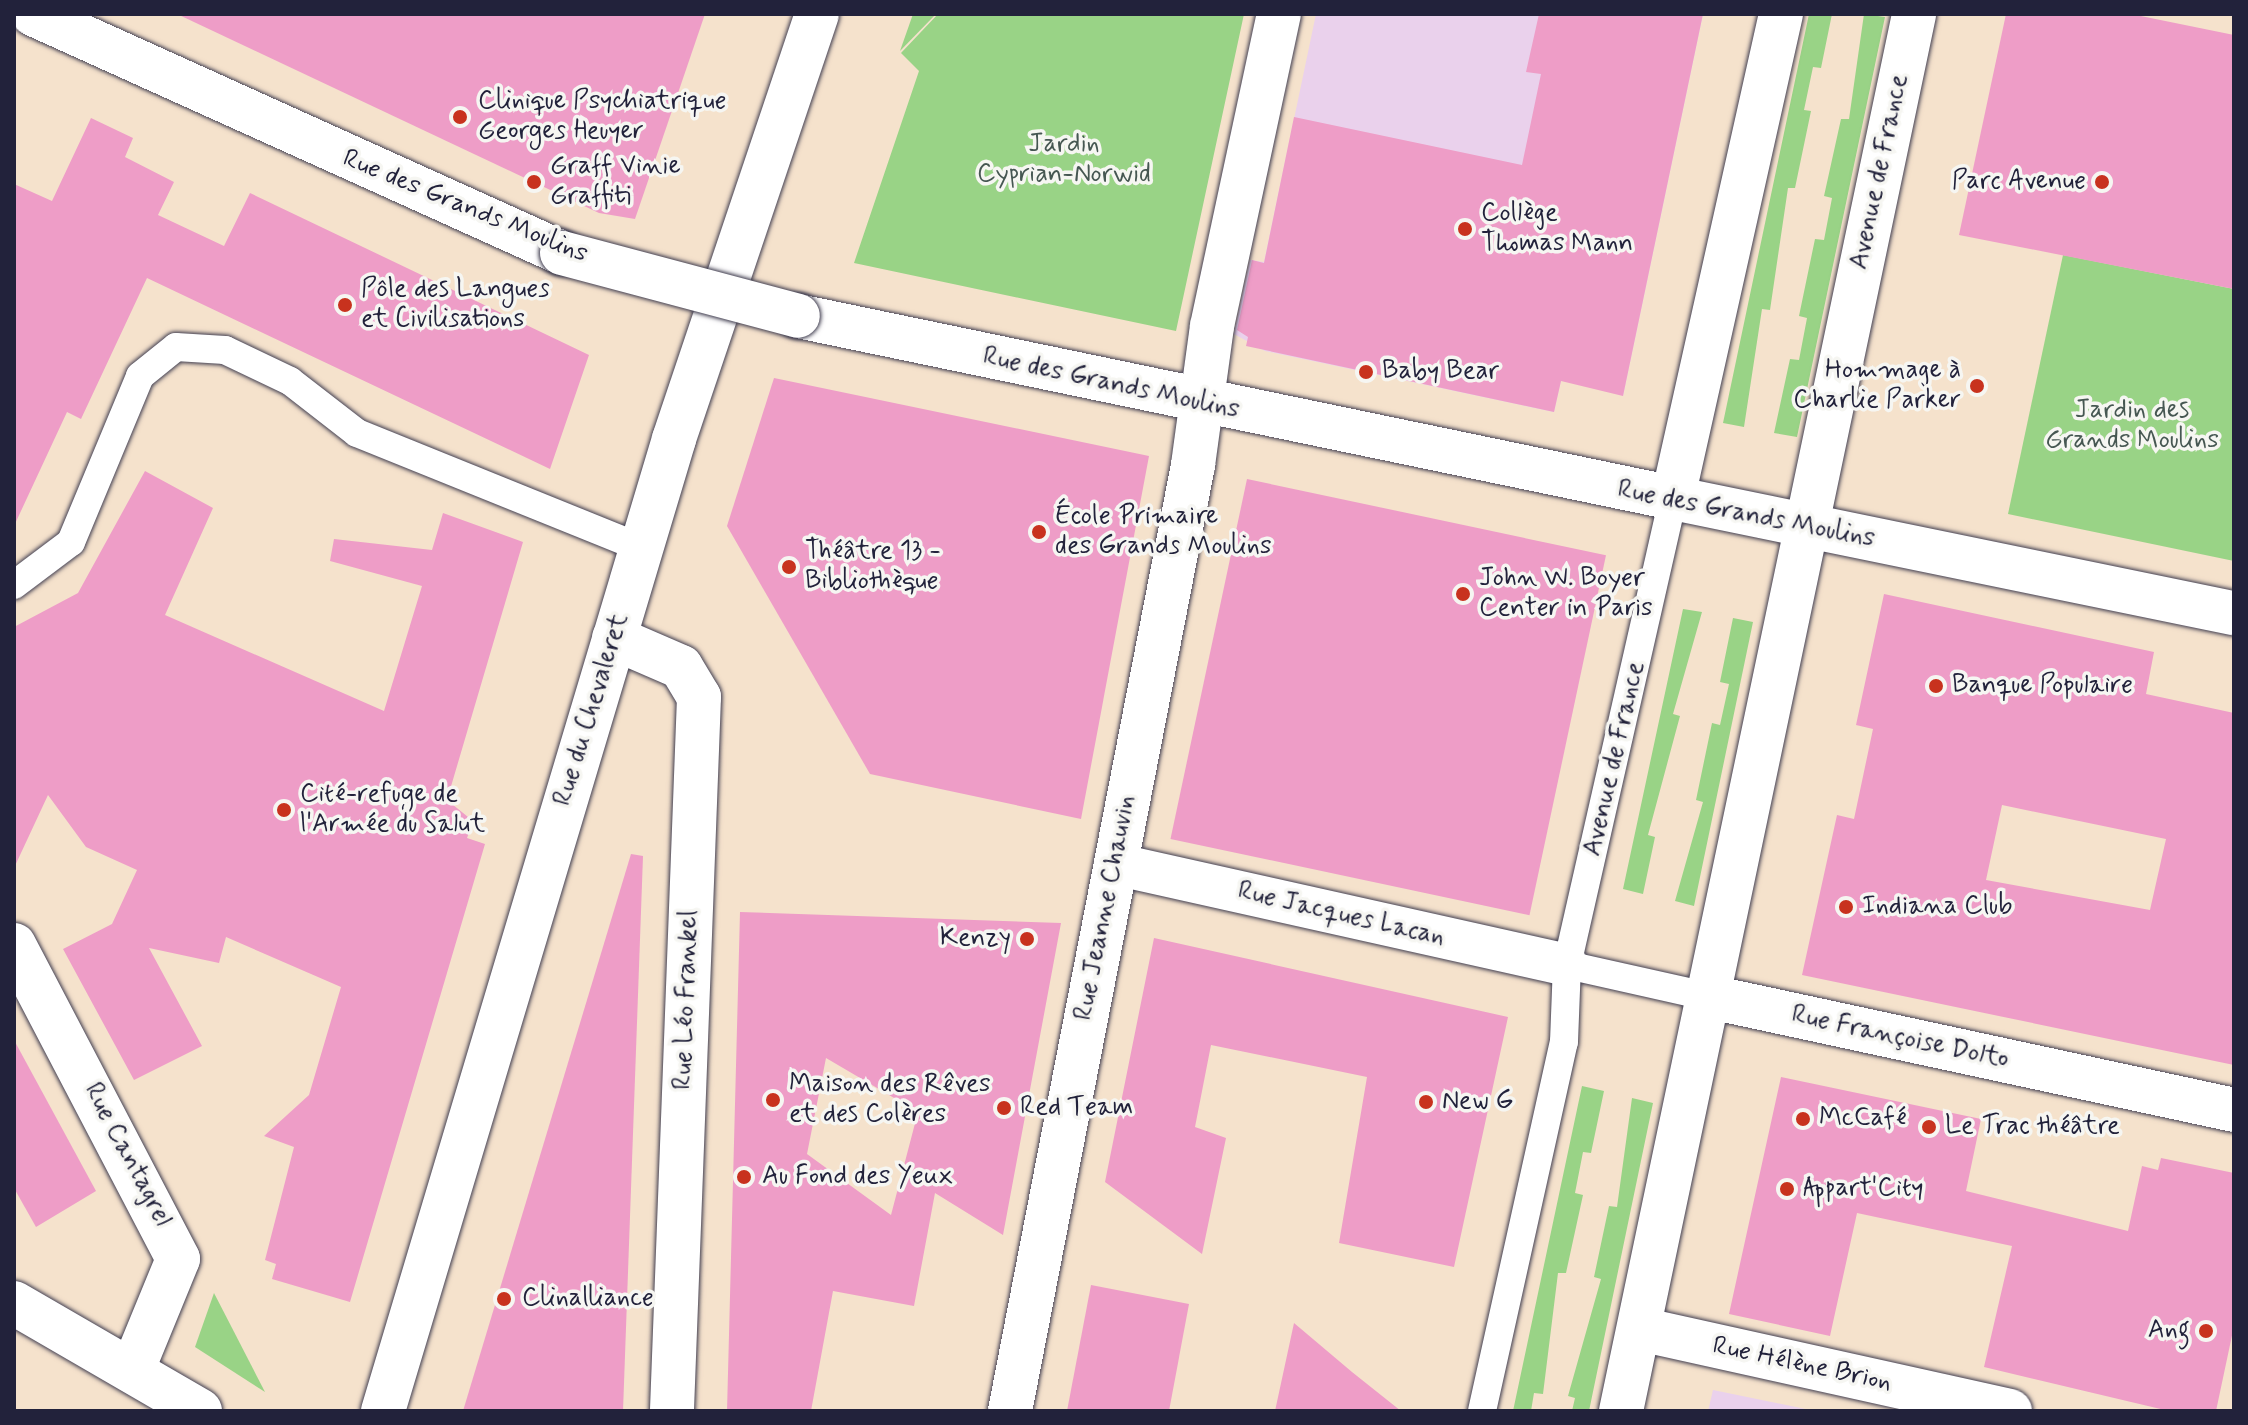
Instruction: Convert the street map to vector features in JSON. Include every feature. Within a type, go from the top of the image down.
[{"type":"street","name":"Rue des Grands Moulins","points":[[33,14],[562,253],[796,313],[1201,404],[2234,613]]},
{"type":"street","name":"Rue du Chevaleret","points":[[383,1411],[720,291],[817,14]]},
{"type":"street","name":"Rue Jeanne Chauvin","points":[[1010,1411],[1201,404],[1279,14]]},
{"type":"street","name":"Avenue de France","points":[[1673,498],[1781,14]]},
{"type":"street","name":"Avenue de France","points":[[1621,1411],[1804,525],[1914,14]]},
{"type":"street","name":"Rue Léo Frankel","points":[[614,638],[681,667],[699,697],[672,1411]]},
{"type":"street","name":"Rue Jacques Lacan","points":[[1115,864],[1567,965]]},
{"type":"street","name":"Rue Cantagrel","points":[[14,945],[178,1259],[176,1280],[132,1371]]},
{"type":"street","name":"Rue Françoise Dolto","points":[[1706,996],[2234,1110]]},
{"type":"street","points":[[14,1303],[200,1411]]},
{"type":"street","name":"Rue Hélène Brion","points":[[1640,1329],[2010,1411]]},
{"type":"lane","points":[[720,291],[796,313]]},
{"type":"lane","points":[[14,585],[71,542],[140,376],[176,347],[225,350],[290,381],[357,433],[641,548]]},
{"type":"lane","name":"Avenue de France","points":[[1482,1411],[1564,1042],[1567,965],[1673,498]]},
{"type":"lane","name":"Rue Françoise Dolto","points":[[1567,965],[1706,996]]},
{"type":"shaded area","name":"Collège Thomas Mann","points":[[1316,14],[1703,14],[1623,396],[1568,349],[1554,412],[1265,351],[1234,334],[1250,260],[1264,262]]},
{"type":"shaded area","points":[[1713,1390],[1796,1407],[1815,1411],[1708,1411]]},
{"type":"green space","points":[[913,14],[936,14],[900,51]]},
{"type":"green space","name":"Jardin Cyprian-Norwid","points":[[938,14],[1244,14],[1176,331],[854,263],[919,71],[901,53]]},
{"type":"green space","points":[[1809,14],[1832,14],[1821,68],[1813,67],[1804,110],[1811,111],[1795,188],[1788,188],[1770,310],[1762,309],[1744,427],[1723,423]]},
{"type":"green space","points":[[1864,14],[1885,17],[1797,437],[1774,433],[1790,359],[1799,360],[1807,318],[1799,316],[1815,239],[1824,240],[1832,198],[1824,196],[1841,119],[1849,119]]},
{"type":"green space","name":"Jardin des Grands Moulins","points":[[2063,255],[2234,289],[2234,561],[2008,514]]},
{"type":"green space","points":[[1683,609],[1702,612],[1673,714],[1680,716],[1648,835],[1655,837],[1643,894],[1623,889]]},
{"type":"green space","points":[[1733,618],[1753,622],[1694,906],[1675,901],[1703,802],[1696,800],[1712,723],[1720,725],[1729,684],[1720,682]]},
{"type":"green space","points":[[1582,1086],[1604,1091],[1591,1153],[1583,1152],[1575,1193],[1583,1195],[1566,1273],[1558,1273],[1543,1394],[1534,1393],[1531,1411],[1513,1411]]},
{"type":"green space","points":[[1632,1098],[1653,1103],[1589,1411],[1572,1411],[1575,1398],[1568,1396],[1601,1279],[1594,1277],[1609,1206],[1617,1207]]},
{"type":"green space","points":[[214,1293],[265,1392],[195,1347]]},
{"type":"building","name":"Clinique Psychiatrique Georges Heuyer","points":[[177,14],[705,14],[635,219],[599,213]]},
{"type":"building","name":"Collège Thomas Mann","points":[[1539,14],[1703,14],[1623,396],[1561,381],[1554,412],[1246,346],[1248,337],[1237,330],[1252,260],[1264,263],[1294,117],[1522,165],[1541,74],[1526,72]]},
{"type":"building","name":"Parc Avenue","points":[[2006,14],[2131,14],[2234,35],[2234,289],[1959,235]]},
{"type":"building","name":"Pôle des Langues et Civilisations","points":[[91,118],[133,138],[125,157],[174,182],[158,215],[224,246],[250,193],[589,355],[550,469],[147,278],[81,419],[67,412],[14,526],[14,184],[52,201]]},
{"type":"building","points":[[774,378],[1149,456],[1081,819],[870,774],[727,526]]},
{"type":"building","points":[[145,471],[213,508],[165,615],[384,711],[422,586],[330,561],[334,539],[432,550],[443,513],[523,542],[447,800],[473,821],[467,838],[485,844],[350,1302],[272,1279],[276,1264],[265,1260],[294,1147],[264,1136],[309,1095],[341,987],[226,937],[219,963],[149,948],[202,1046],[134,1080],[63,949],[112,924],[137,870],[86,847],[48,795],[14,868],[14,627],[78,593]]},
{"type":"building","points":[[1247,479],[1606,555],[1529,915],[1170,839]]},
{"type":"building","points":[[1884,594],[2154,652],[2146,694],[2234,713],[2234,1065],[1802,975],[1837,815],[1854,819],[1873,729],[1856,725]],"holes":[[[2002,805],[2166,839],[2150,910],[1986,880]]]},
{"type":"building","points":[[631,854],[643,856],[623,1411],[463,1411]]},
{"type":"building","points":[[740,912],[1061,923],[1003,1235],[935,1193],[914,1306],[833,1291],[811,1411],[727,1411]],"holes":[[[826,1058],[918,1112],[891,1215],[807,1154]]]},
{"type":"building","name":"New G","points":[[1154,938],[1508,1017],[1454,1267],[1339,1243],[1367,1077],[1211,1045],[1195,1127],[1226,1138],[1202,1254],[1105,1182]]},
{"type":"building","points":[[14,1040],[96,1191],[36,1227],[14,1188]]},
{"type":"building","points":[[1781,1077],[1981,1119],[1966,1191],[2128,1231],[2142,1166],[2158,1170],[2161,1158],[2234,1173],[2234,1326],[2216,1411],[2169,1411],[1984,1367],[2012,1246],[1857,1213],[1830,1336],[1729,1314]]},
{"type":"building","points":[[1091,1285],[1189,1304],[1169,1411],[1067,1411]]},
{"type":"building","points":[[1294,1323],[1352,1372],[1401,1411],[1275,1411]]},
{"type":"place","name":"Clinique Psychiatrique Georges Heuyer","points":[[460,117]]},
{"type":"place","name":"Graff Vinie Graffiti","points":[[534,182]]},
{"type":"place","name":"Parc Avenue","points":[[2102,182]]},
{"type":"place","name":"Collège Thomas Mann","points":[[1465,229]]},
{"type":"place","name":"Pôle des Langues et Civilisations","points":[[345,305]]},
{"type":"place","name":"Baby Bear","points":[[1366,372]]},
{"type":"place","name":"Hommage à Charlie Parker","points":[[1977,386]]},
{"type":"place","name":"École Primaire des Grands Moulins","points":[[1039,532]]},
{"type":"place","name":"Théâtre 13 - Bibliothèque","points":[[789,567]]},
{"type":"place","name":"John W. Boyer Center in Paris","points":[[1463,594]]},
{"type":"place","name":"Banque Populaire","points":[[1936,686]]},
{"type":"place","name":"Cité-refuge de l'Armée du Salut","points":[[284,810]]},
{"type":"place","name":"Indiana Club","points":[[1846,907]]},
{"type":"place","name":"Kenzy","points":[[1027,939]]},
{"type":"place","name":"Maison des Rêves et des Colères","points":[[773,1100]]},
{"type":"place","name":"New G","points":[[1426,1102]]},
{"type":"place","name":"Red Team","points":[[1004,1108]]},
{"type":"place","name":"McCafé","points":[[1803,1119]]},
{"type":"place","name":"Le Trac théâtre","points":[[1929,1127]]},
{"type":"place","name":"Au Fond des Yeux","points":[[744,1177]]},
{"type":"place","name":"Appart'City","points":[[1787,1189]]},
{"type":"place","name":"Clinalliance","points":[[504,1299]]},
{"type":"place","name":"Ang","points":[[2206,1331]]}]
